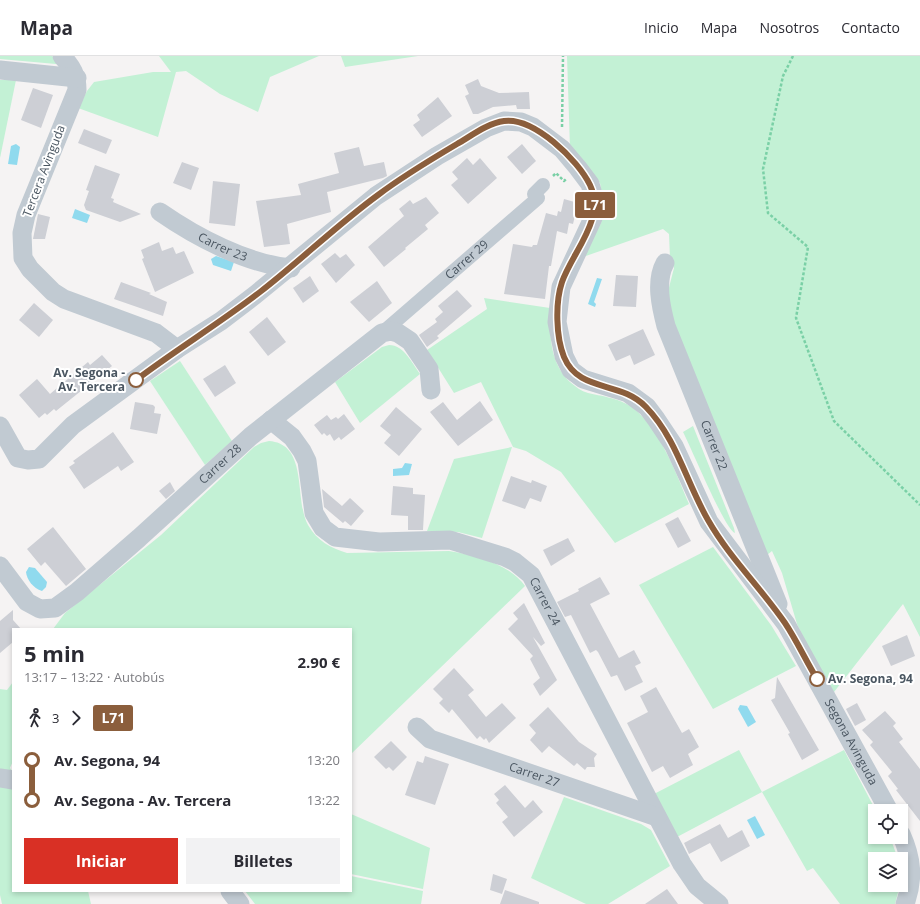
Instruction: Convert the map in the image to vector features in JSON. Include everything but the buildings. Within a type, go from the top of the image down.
[{"type":"street","points":[[62,56],[71,65],[77,78]]},
{"type":"street","points":[[0,70],[77,78]]},
{"type":"street","name":"Tercera Avinguda","points":[[77,78],[77,90],[26,215],[22,239],[23,258],[30,269],[53,292],[64,299],[156,333],[177,349]]},
{"type":"street","name":"Segona Avinguda","points":[[0,426],[18,458],[28,460],[39,459],[73,425],[177,349],[221,321],[291,268],[357,212],[395,183],[437,156],[486,128],[504,121],[521,122],[533,128],[562,149],[590,184],[595,201],[594,218],[560,286],[557,322],[564,356],[576,375],[591,382],[628,393],[647,408],[674,446],[709,522],[786,624],[885,804]]},
{"type":"street","name":"Carrer 29","points":[[382,333],[538,198],[534,194],[543,185]]},
{"type":"street","name":"Carrer 23","points":[[160,212],[187,231],[231,250],[264,263],[291,268]]},
{"type":"street","name":"Carrer 22","points":[[664,263],[661,270],[660,292],[663,314],[670,339],[786,624]]},
{"type":"street","points":[[382,333],[391,331],[398,333],[410,341],[429,369],[431,390]]},
{"type":"street","name":"Carrer 28","points":[[0,566],[27,602],[40,609],[55,608],[77,592],[140,538],[271,420],[382,333]]},
{"type":"street","name":"Carrer 24","points":[[271,420],[292,437],[302,451],[306,460],[314,513],[323,528],[335,537],[379,542],[450,540],[505,557],[515,562],[531,575],[687,873],[703,891],[719,904]]},
{"type":"street","name":"Carrer 27","points":[[416,727],[430,739],[657,817]]},
{"type":"street","points":[[0,778],[12,780]]},
{"type":"street","points":[[904,844],[912,869],[909,893],[905,904]]},
{"type":"street","points":[[231,892],[240,904]]},
{"type":"path","points":[[562,149],[563,56]]},
{"type":"path","points":[[793,56],[782,76],[763,169],[768,213],[808,247],[796,318],[834,421],[920,505]]},
{"type":"green space","points":[[0,56],[52,56],[58,63],[0,59]]},
{"type":"green space","points":[[159,56],[319,56],[270,77],[258,112],[220,94],[186,71],[176,72],[158,137],[78,108],[87,91],[94,82],[153,72],[171,72]]},
{"type":"green space","points":[[341,56],[418,56],[345,67]]},
{"type":"green space","points":[[567,56],[920,56],[920,637],[903,604],[834,692],[814,659],[797,624],[782,573],[772,551],[767,555],[674,332],[666,299],[674,268],[670,258],[669,234],[663,229],[583,257],[601,223],[604,213],[604,204],[600,183],[570,148]]},
{"type":"green space","points":[[0,80],[16,80],[0,158]]},
{"type":"green space","points":[[484,298],[550,308],[552,347],[554,357],[563,374],[570,382],[583,391],[621,402],[634,408],[639,413],[648,423],[662,444],[689,504],[615,543],[561,472],[526,451],[513,447],[481,382],[454,393],[427,350],[487,309]]},
{"type":"green space","points":[[389,345],[403,351],[420,374],[360,423],[335,382],[382,347]]},
{"type":"green space","points":[[180,361],[232,441],[205,465],[150,381]]},
{"type":"green space","points":[[693,426],[735,533],[730,528],[716,504],[683,432]]},
{"type":"green space","points":[[269,441],[282,444],[290,452],[295,462],[304,514],[308,525],[320,540],[335,549],[347,553],[449,551],[480,558],[501,566],[518,578],[525,586],[352,753],[352,628],[54,628],[65,613],[161,535],[254,447]]},
{"type":"green space","points":[[512,447],[482,538],[458,532],[427,531],[454,459]]},
{"type":"green space","points":[[713,547],[771,625],[796,666],[713,709],[639,585]]},
{"type":"green space","points":[[12,683],[12,763],[10,768],[12,771],[12,892],[88,892],[91,904],[2,904],[0,895],[0,689],[7,690]]},
{"type":"green space","points":[[739,750],[762,792],[677,837],[654,794]]},
{"type":"green space","points":[[844,750],[872,804],[868,804],[868,844],[893,844],[895,852],[868,852],[868,892],[898,892],[895,904],[840,904],[813,868],[807,871],[762,792]]},
{"type":"green space","points":[[564,797],[641,824],[651,830],[670,866],[608,904],[586,904],[531,878]]},
{"type":"green space","points":[[352,814],[430,848],[423,889],[352,874]]},
{"type":"green space","points":[[352,876],[423,891],[421,904],[255,904],[246,892],[352,892]]},
{"type":"water","points":[[16,144],[20,147],[17,165],[8,164],[11,146]]},
{"type":"water","points":[[75,209],[90,215],[87,223],[72,218]]},
{"type":"water","points":[[216,256],[234,262],[231,271],[213,265],[211,259]]},
{"type":"water","points":[[597,278],[602,279],[594,302],[596,304],[595,307],[588,304]]},
{"type":"water","points":[[405,463],[412,464],[409,475],[393,476],[393,469],[402,468]]},
{"type":"water","points":[[29,567],[35,568],[47,582],[46,587],[42,591],[33,586],[29,581],[26,572]]},
{"type":"water","points":[[740,705],[747,706],[756,722],[748,727],[738,709]]},
{"type":"water","points":[[755,816],[765,835],[757,839],[747,820]]},
{"type":"bus line","name":"L71","points":[[136,380],[177,349],[211,328],[247,302],[291,268],[376,196],[395,183],[486,128],[504,121],[521,122],[533,128],[562,149],[590,184],[595,201],[594,218],[560,286],[557,322],[564,356],[571,370],[582,379],[628,393],[647,408],[656,419],[674,446],[699,502],[717,535],[786,624],[817,679]]},
{"type":"place","name":"Av. Segona - Av. Tercera","points":[[136,380]]},
{"type":"place","name":"Av. Segona, 94","points":[[817,679]]}]
